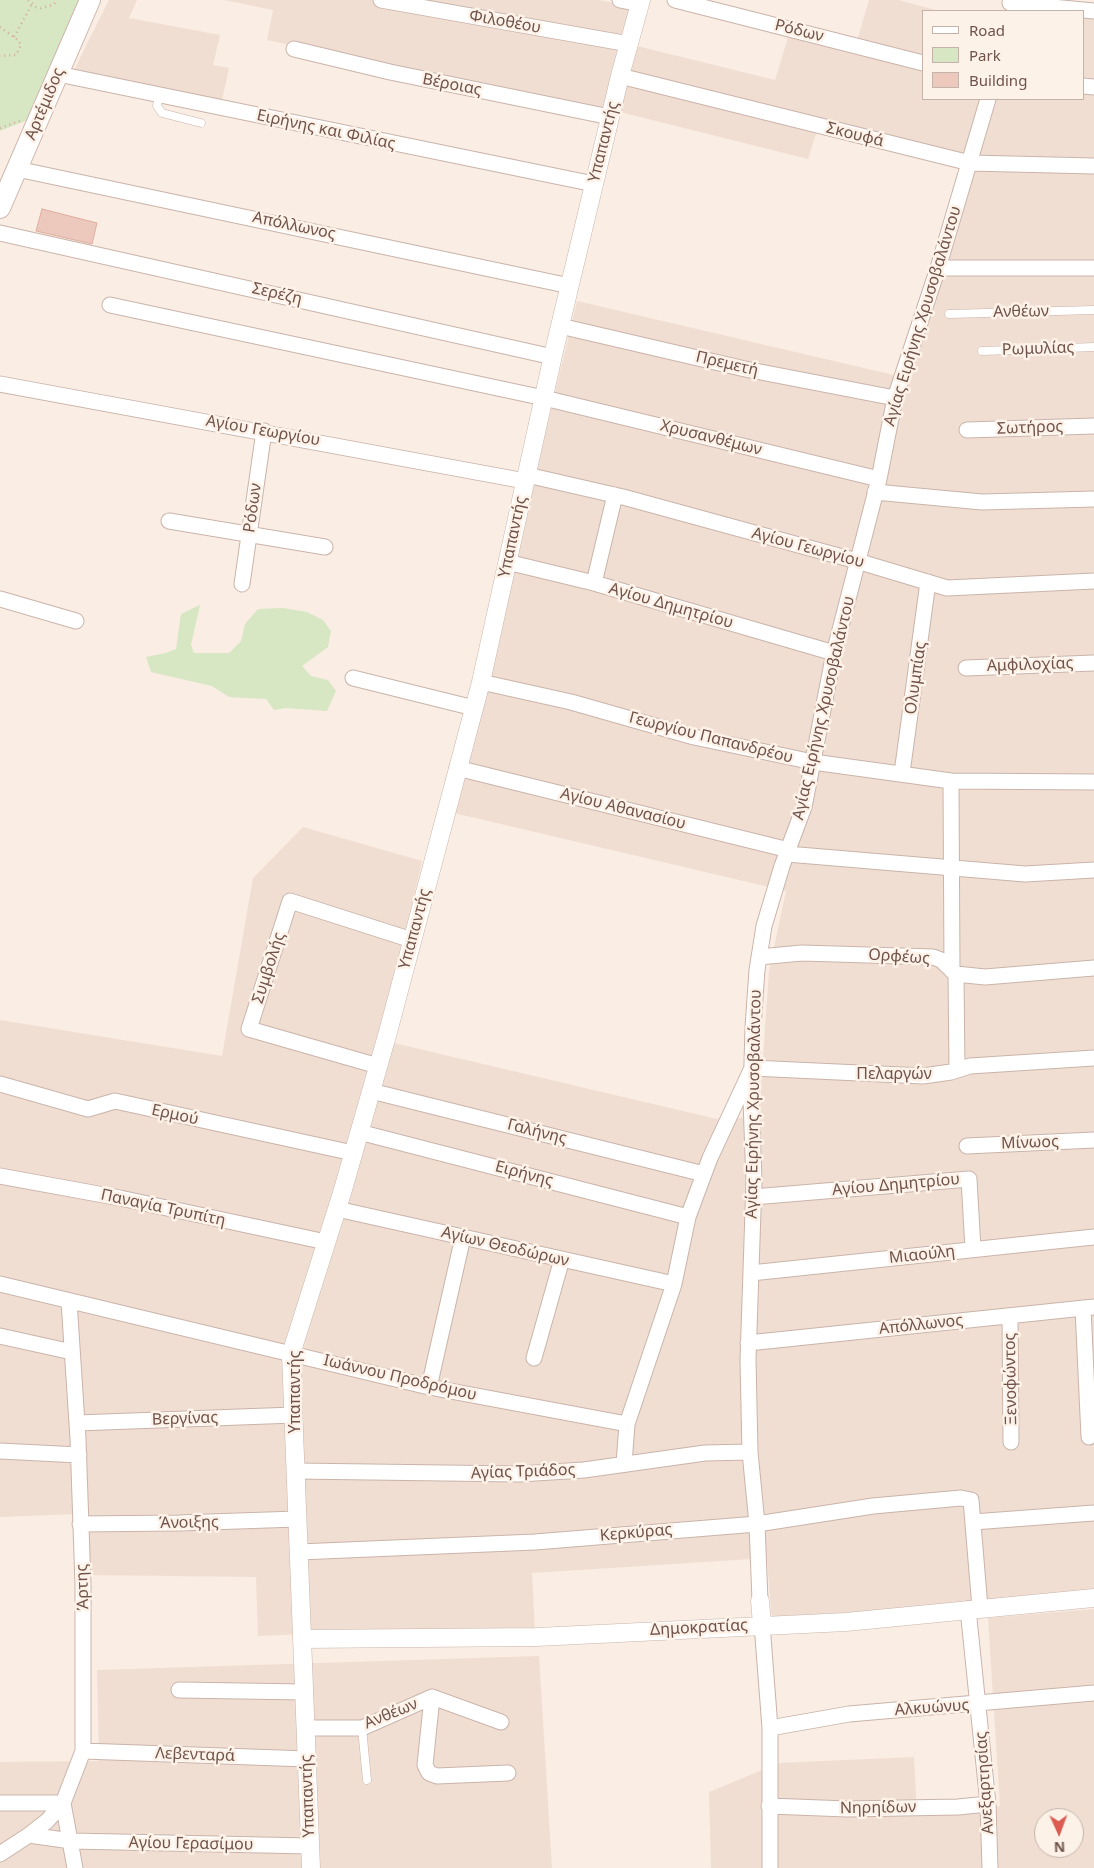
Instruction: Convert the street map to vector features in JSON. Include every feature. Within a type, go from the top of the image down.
[{"type":"main road","name":"Αρτέμιδος","points":[[0,208],[90,0]]},
{"type":"street","name":"Φιλοθέου","points":[[381,0],[629,44]]},
{"type":"street","points":[[620,0],[640,2]]},
{"type":"street","name":"Ρόδων","points":[[675,0],[922,63]]},
{"type":"street","name":"Υπαπαντής","points":[[310,1868],[291,1354],[337,1209],[378,1066],[481,682],[560,326],[620,76],[640,2]]},
{"type":"street","points":[[1009,5],[1080,10]]},
{"type":"street","name":"Βέροιας","points":[[294,49],[390,72],[610,117]]},
{"type":"street","name":"Ειρήνης και Φιλίας","points":[[58,74],[594,184]]},
{"type":"street","name":"Σκουφά","points":[[620,76],[970,163],[1094,166]]},
{"type":"street","name":"Αγίας Ειρήνης Χρυσοβαλάντου","points":[[760,1601],[757,1524],[750,1452],[748,1343],[754,1197],[752,1068],[759,957],[764,926],[804,807],[834,653],[877,486],[895,398],[938,268],[988,100]]},
{"type":"street","name":"Απόλλωνος","points":[[17,169],[570,286]]},
{"type":"street","name":"Σερέζη","points":[[0,233],[553,357]]},
{"type":"street","points":[[938,268],[1094,268]]},
{"type":"street","name":"Χρυσανθέμων","points":[[110,305],[544,398],[877,486],[982,502],[1094,499]]},
{"type":"street","name":"Πρεμετή","points":[[560,326],[745,369],[895,398]]},
{"type":"street","name":"Αγίου Γεωργίου","points":[[0,384],[615,495],[857,561],[947,588],[1094,582]]},
{"type":"street","name":"Σωτήρος","points":[[966,430],[1094,426]]},
{"type":"street","name":"Ρόδων","points":[[242,584],[264,431]]},
{"type":"street","points":[[594,583],[615,495]]},
{"type":"street","points":[[169,521],[325,547]]},
{"type":"street","name":"Αγίου Δημητρίου","points":[[507,562],[594,583],[834,653]]},
{"type":"street","name":"Ολυμπίας","points":[[902,773],[928,582]]},
{"type":"street","points":[[0,600],[76,621]]},
{"type":"street","name":"Αμφιλοχίας","points":[[966,668],[1094,663]]},
{"type":"street","points":[[353,678],[474,708]]},
{"type":"street","name":"Γεωργίου Παπανδρέου","points":[[481,682],[571,702],[694,737],[813,762],[951,781],[1094,782]]},
{"type":"street","name":"Αγίου Αθανασίου","points":[[457,768],[788,852],[1025,874],[1094,870]]},
{"type":"street","points":[[951,781],[957,1070]]},
{"type":"street","name":"Συμβολής","points":[[378,1066],[249,1029],[290,901],[412,940]]},
{"type":"street","name":"Ορφέως","points":[[759,957],[802,953],[933,957],[941,960],[954,972],[985,977],[1094,968]]},
{"type":"street","name":"Πελαργών","points":[[752,1068],[923,1076],[970,1066],[1094,1058]]},
{"type":"street","points":[[624,1464],[627,1424],[674,1284],[688,1218],[704,1174],[752,1068]]},
{"type":"street","name":"Ερμού","points":[[0,1084],[88,1109],[94,1109],[113,1101],[352,1153]]},
{"type":"street","name":"Γαλήνης","points":[[371,1090],[704,1174]]},
{"type":"street","name":"Ειρήνης","points":[[359,1132],[688,1218]]},
{"type":"street","name":"Μίνωος","points":[[967,1146],[1094,1140]]},
{"type":"street","name":"Παναγία Τρυπίτη","points":[[0,1176],[120,1198],[326,1242]]},
{"type":"street","name":"Αγίου Δημητρίου","points":[[754,1197],[968,1178],[973,1249]]},
{"type":"street","name":"Αγίων Θεοδώρων","points":[[337,1209],[674,1284]]},
{"type":"street","points":[[429,1387],[463,1237]]},
{"type":"street","name":"Μιαούλη","points":[[751,1273],[1094,1237]]},
{"type":"street","points":[[534,1358],[562,1259]]},
{"type":"street","name":"Ιωάννου Προδρόμου","points":[[0,1284],[429,1387],[627,1424]]},
{"type":"street","name":"Άρτης","points":[[0,1854],[47,1821],[62,1803],[83,1752],[84,1585],[80,1524],[79,1455],[69,1301]]},
{"type":"street","points":[[1088,1437],[1090,1388],[1089,1308]]},
{"type":"street","name":"Απόλλωνος","points":[[748,1343],[1089,1308]]},
{"type":"street","name":"Ξενοφώντος","points":[[1010,1316],[1011,1442]]},
{"type":"street","points":[[0,1336],[72,1352]]},
{"type":"street","name":"Βεργίνας","points":[[77,1423],[294,1415]]},
{"type":"street","points":[[0,1451],[79,1455]]},
{"type":"street","name":"Αγίας Τριάδος","points":[[296,1471],[519,1474],[584,1470],[705,1453],[750,1452]]},
{"type":"street","name":"Κερκύρας","points":[[299,1552],[535,1542],[757,1524],[873,1506],[961,1498],[971,1500]]},
{"type":"street","name":"Ανεξαρτησίας","points":[[971,1500],[974,1608],[979,1704],[988,1804],[990,1868]]},
{"type":"street","points":[[973,1522],[1094,1513]]},
{"type":"street","name":"Άνοιξης","points":[[80,1524],[297,1519]]},
{"type":"street","name":"Δημοκρατίας","points":[[303,1639],[537,1637],[762,1624],[846,1622],[974,1608],[1094,1598]]},
{"type":"street","points":[[760,1601],[770,1728],[770,1868]]},
{"type":"street","points":[[179,1690],[304,1692]]},
{"type":"street","name":"Αλκυώνυς","points":[[770,1728],[850,1714],[1094,1693]]},
{"type":"street","points":[[432,1697],[425,1765],[429,1773],[437,1776],[508,1773]]},
{"type":"street","name":"Ανθέων","points":[[306,1728],[362,1728],[432,1697],[501,1722]]},
{"type":"street","name":"Λεβενταρά","points":[[83,1752],[307,1759]]},
{"type":"street","points":[[0,1803],[62,1803],[75,1868]]},
{"type":"street","name":"Νηρηίδων","points":[[769,1806],[847,1808],[958,1807],[988,1804]]},
{"type":"street","name":"Αγίου Γερασίμου","points":[[29,1835],[71,1841],[310,1846]]},
{"type":"lane","points":[[158,96],[157,106],[162,113],[201,123]]},
{"type":"lane","name":"Ανθέων","points":[[948,314],[1094,310]]},
{"type":"lane","name":"Ρωμυλίας","points":[[982,351],[1094,348]]},
{"type":"lane","points":[[362,1728],[367,1780]]},
{"type":"path","points":[[28,0],[32,4],[47,7],[58,0]]},
{"type":"path","points":[[14,37],[32,4]]},
{"type":"path","points":[[0,27],[14,37],[21,45],[20,51],[16,55],[0,56]]},
{"type":"shaded area","points":[[109,0],[137,0],[129,18],[220,35],[213,65],[229,68],[221,105],[72,74]]},
{"type":"shaded area","points":[[224,0],[599,0],[635,7],[608,112],[267,40],[273,10]]},
{"type":"shaded area","points":[[869,0],[899,0],[935,10],[922,10],[922,100],[984,100],[967,159],[820,121],[808,159],[620,112],[637,46],[775,80],[789,34],[854,51]]},
{"type":"shaded area","points":[[1094,9],[1094,1592],[772,1622],[767,1558],[532,1573],[535,1632],[323,1633],[258,1636],[256,1577],[86,1575],[77,1514],[0,1517],[0,1020],[222,1056],[253,878],[303,827],[422,861],[381,1040],[717,1119],[759,1117],[769,971],[786,891],[454,813],[577,301],[911,379],[995,100],[1084,100],[1084,11]]},
{"type":"shaded area","points":[[1094,1609],[1094,1868],[711,1868],[709,1792],[779,1763],[914,1757],[917,1814],[1000,1806],[988,1618]]},
{"type":"shaded area","points":[[539,1656],[552,1868],[0,1868],[0,1762],[99,1761],[97,1670]]},
{"type":"green space","points":[[0,0],[85,0],[33,118],[0,131]]},
{"type":"green space","points":[[200,605],[191,645],[194,653],[229,653],[241,641],[245,624],[258,609],[283,608],[307,612],[323,620],[331,631],[328,647],[302,666],[311,676],[328,680],[336,691],[327,711],[286,708],[274,710],[266,699],[229,697],[212,686],[151,672],[146,657],[176,649],[181,614]]},
{"type":"building","points":[[42,209],[97,223],[92,244],[36,231]]}]
